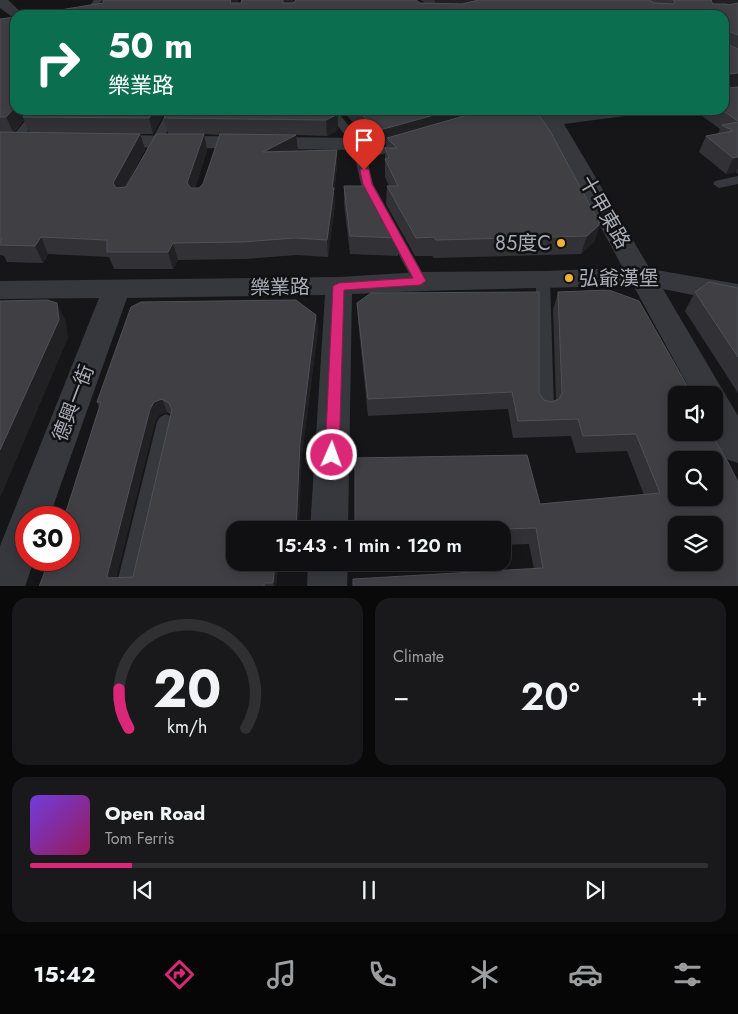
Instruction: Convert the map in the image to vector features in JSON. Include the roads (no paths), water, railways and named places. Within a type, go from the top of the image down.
[{"type":"street","points":[[0,3],[4,3],[12,10]]},
{"type":"street","points":[[543,116],[557,115]]},
{"type":"street","name":"十甲東路","points":[[543,116],[642,276],[704,386]]},
{"type":"street","points":[[8,140],[43,140]]},
{"type":"street","points":[[81,141],[152,150],[215,150],[358,144]]},
{"type":"street","name":"樂業路","points":[[0,290],[339,286],[420,281],[543,280],[642,276],[738,294]]},
{"type":"street","points":[[329,521],[339,286]]},
{"type":"street","name":"德興一街","points":[[35,506],[116,290]]},
{"type":"street","points":[[723,420],[738,448]]},
{"type":"street","points":[[4,586],[15,557]]},
{"type":"street","points":[[327,586],[328,571]]},
{"type":"lane","points":[[90,10],[98,0]]},
{"type":"lane","points":[[8,140],[35,115]]},
{"type":"lane","points":[[152,150],[170,115]]},
{"type":"lane","points":[[335,115],[358,144],[367,184],[420,281]]},
{"type":"lane","points":[[358,144],[379,152],[416,141]]},
{"type":"lane","points":[[719,184],[738,180]]},
{"type":"lane","points":[[543,280],[545,410]]},
{"type":"lane","points":[[127,586],[166,422]]},
{"type":"place","name":"85度C","points":[[561,243]]},
{"type":"place","name":"弘爺漢堡","points":[[569,278]]}]
